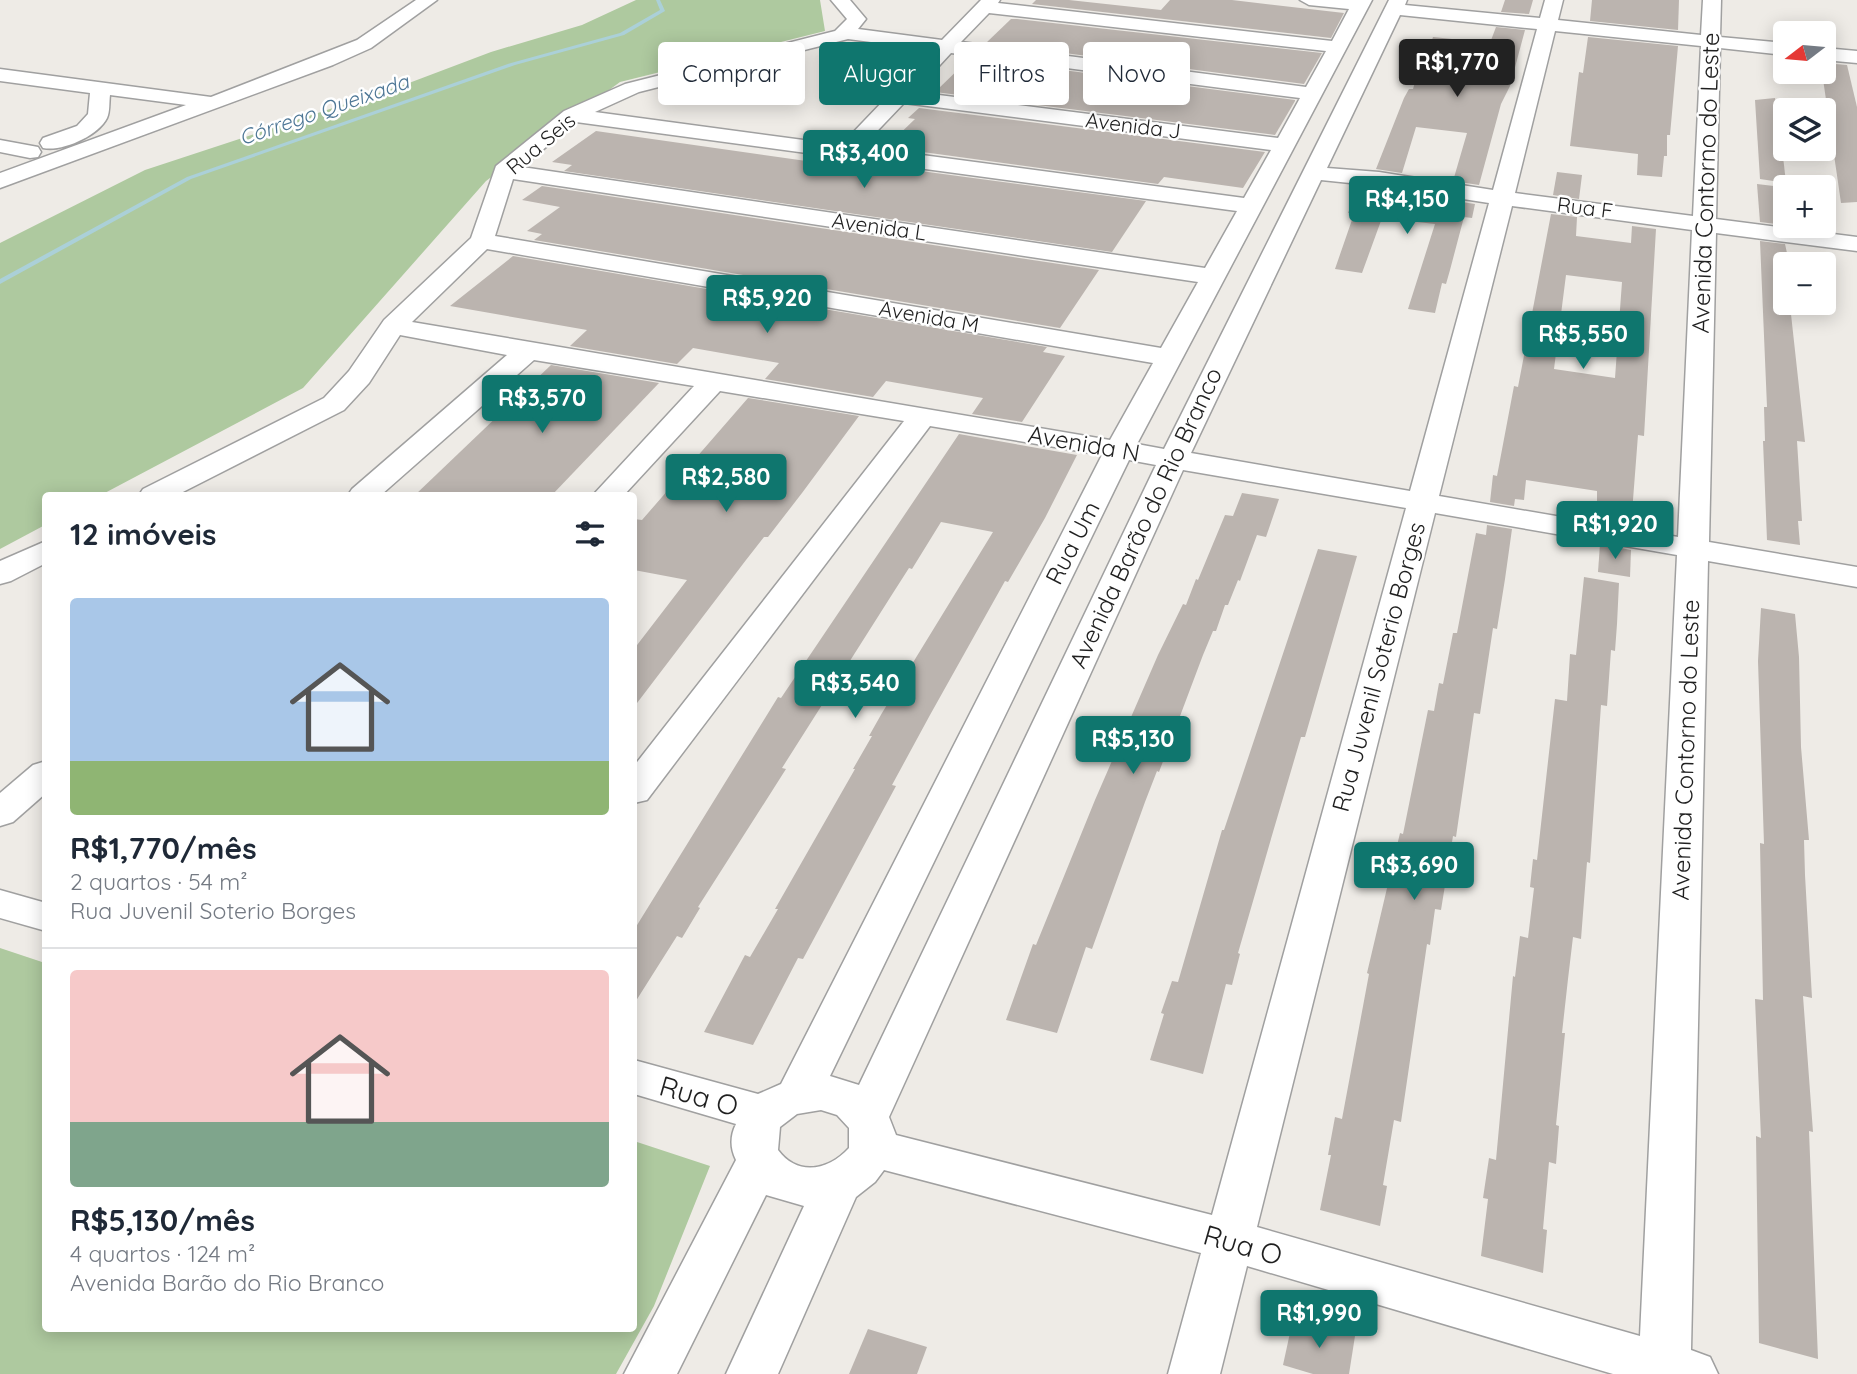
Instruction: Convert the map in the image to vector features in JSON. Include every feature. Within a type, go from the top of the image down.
[{"type":"street","points":[[0,181],[326,61],[364,44],[428,0]]},
{"type":"street","points":[[840,0],[857,19],[844,33]]},
{"type":"street","points":[[1309,0],[1362,2]]},
{"type":"street","name":"Avenida Contorno do Leste","points":[[1674,1371],[1693,549],[1712,0]]},
{"type":"street","name":"Rua Um","points":[[781,1104],[1119,450],[1362,2]]},
{"type":"street","points":[[940,53],[988,4],[1338,47]]},
{"type":"street","points":[[1395,4],[1551,12],[1711,41],[1773,48]]},
{"type":"street","name":"Avenida Barão do Rio Branco","points":[[870,1132],[1172,460],[1395,4]]},
{"type":"street","name":"Rua Juvenil Soterio Borges","points":[[1194,1374],[1551,12]]},
{"type":"street","points":[[844,33],[1313,94]]},
{"type":"street","name":"Rua Seis","points":[[160,492],[334,404],[359,377],[393,326],[482,241],[504,171],[571,115],[632,88],[844,33]]},
{"type":"street","points":[[1836,55],[1857,57]]},
{"type":"street","points":[[0,75],[213,103]]},
{"type":"street","points":[[0,162],[84,130],[99,116],[100,87]]},
{"type":"street","name":"Avenida J","points":[[940,101],[1284,145]]},
{"type":"street","points":[[847,151],[890,105]]},
{"type":"street","points":[[571,115],[1252,206]]},
{"type":"street","points":[[0,146],[30,152]]},
{"type":"street","name":"Avenida L","points":[[504,171],[1213,277]]},
{"type":"street","name":"Rua F","points":[[1313,173],[1379,179],[1502,198],[1857,244]]},
{"type":"street","name":"Avenida M","points":[[482,241],[1170,358]]},
{"type":"street","name":"Avenida N","points":[[393,326],[1857,577]]},
{"type":"street","points":[[366,492],[528,351]]},
{"type":"street","points":[[611,492],[714,381]]},
{"type":"street","points":[[637,787],[923,416]]},
{"type":"street","points":[[0,574],[42,553]]},
{"type":"street","points":[[0,813],[42,776]]},
{"type":"street","points":[[0,904],[42,916]]},
{"type":"street","name":"Rua O","points":[[637,1078],[781,1104]]},
{"type":"street","points":[[818,1092],[838,1095],[854,1104],[870,1132],[866,1162],[854,1174],[838,1184],[814,1188],[792,1186],[772,1177],[759,1162],[754,1146],[755,1129],[781,1104],[818,1092]]},
{"type":"street","name":"Rua O","points":[[870,1132],[1674,1371]]},
{"type":"street","points":[[650,1374],[759,1162]]},
{"type":"street","points":[[752,1374],[838,1184]]},
{"type":"green space","points":[[636,0],[820,0],[825,31],[781,42],[658,42],[658,73],[620,82],[486,181],[303,388],[107,492],[42,492],[42,527],[0,549],[0,243],[145,170],[409,83],[491,52],[582,25]]},
{"type":"green space","points":[[0,948],[42,962],[42,1332],[637,1332],[637,1142],[710,1166],[654,1306],[616,1374],[0,1374]]},
{"type":"building","points":[[1036,0],[1069,0],[1161,10],[1170,0],[1232,0],[1344,13],[1331,38],[1032,4]]},
{"type":"building","points":[[1505,0],[1533,0],[1529,14],[1501,12]]},
{"type":"building","points":[[1592,0],[1679,0],[1678,30],[1590,21]]},
{"type":"building","points":[[1011,19],[1017,19],[1322,53],[1304,84],[1190,69],[1190,42],[1083,42],[1083,56],[1069,54],[1069,42],[987,42]]},
{"type":"building","points":[[1496,27],[1525,30],[1479,185],[1453,181],[1467,133],[1416,127],[1402,173],[1376,169],[1404,98],[1409,89],[1413,89],[1418,72],[1421,72],[1433,37],[1490,43]]},
{"type":"building","points":[[1588,37],[1678,46],[1670,135],[1667,135],[1667,156],[1664,156],[1662,177],[1637,175],[1638,154],[1570,146],[1579,72],[1583,73]]},
{"type":"building","points":[[1836,64],[1847,65],[1857,107],[1857,202],[1841,203],[1835,161],[1836,98],[1826,98],[1824,84],[1836,84]]},
{"type":"building","points":[[1069,71],[1083,73],[1083,105],[1190,105],[1190,86],[1295,100],[1275,135],[1038,105],[1069,105]]},
{"type":"building","points":[[954,74],[954,94],[940,93],[940,87]]},
{"type":"building","points":[[1773,98],[1773,161],[1783,161],[1785,175],[1773,175],[1773,181],[1760,179],[1755,100]]},
{"type":"building","points":[[919,108],[1265,152],[1243,188],[1164,177],[1158,184],[886,147],[915,119],[908,118]]},
{"type":"building","points":[[596,131],[863,169],[868,164],[1146,201],[1112,252],[564,171],[572,165],[552,162]]},
{"type":"building","points":[[1557,172],[1582,175],[1579,199],[1553,195]]},
{"type":"building","points":[[1757,184],[1773,186],[1773,224],[1760,222]]},
{"type":"building","points":[[542,186],[1099,270],[1060,328],[534,240],[542,234],[527,231],[560,207],[522,200]]},
{"type":"building","points":[[1368,188],[1475,204],[1472,218],[1464,217],[1446,284],[1442,283],[1435,313],[1408,309],[1435,224],[1382,218],[1362,273],[1335,269],[1354,214],[1348,213],[1357,189]]},
{"type":"building","points":[[1551,214],[1577,217],[1576,236],[1631,243],[1632,226],[1656,229],[1644,436],[1638,435],[1631,526],[1601,521],[1602,508],[1597,507],[1597,491],[1526,480],[1524,500],[1515,499],[1514,506],[1490,502],[1493,475],[1497,476],[1514,386],[1518,387]],"holes":[[[1566,275],[1622,282],[1615,378],[1554,369]]]},
{"type":"building","points":[[1760,241],[1785,244],[1787,252],[1773,252],[1773,315],[1791,315],[1805,442],[1797,441],[1802,521],[1798,521],[1800,545],[1767,540],[1763,441],[1764,407],[1767,407]]},
{"type":"building","points":[[513,256],[1047,347],[1043,352],[1065,356],[1022,422],[972,414],[983,398],[886,381],[873,397],[765,379],[779,363],[693,348],[677,364],[570,346],[587,330],[450,306]]},
{"type":"building","points":[[551,365],[659,383],[555,492],[418,492]]},
{"type":"building","points":[[748,398],[859,416],[637,703],[637,645],[687,580],[637,571],[637,519],[642,520]]},
{"type":"building","points":[[959,434],[1077,455],[1045,518],[1008,582],[1005,581],[930,715],[892,785],[896,786],[803,959],[798,958],[753,1045],[704,1032],[745,955],[750,957],[778,909],[775,909],[855,769],[882,713],[993,532],[941,522],[782,768],[786,769],[698,907],[700,908],[682,938],[677,936],[637,999],[637,925],[778,697],[781,698]]},
{"type":"building","points":[[1242,493],[1279,499],[1266,537],[1257,535],[1240,581],[1238,580],[1228,605],[1225,605],[1216,631],[1213,631],[1203,655],[1145,802],[1092,949],[1086,947],[1057,1033],[1006,1020],[1033,944],[1036,945],[1158,655],[1183,604],[1186,605],[1196,579],[1198,580],[1225,515],[1233,516]]},
{"type":"building","points":[[1487,525],[1512,529],[1505,579],[1497,629],[1493,628],[1480,714],[1474,713],[1456,837],[1453,836],[1441,910],[1435,909],[1430,945],[1427,944],[1401,1122],[1394,1120],[1383,1185],[1387,1186],[1380,1226],[1320,1210],[1331,1155],[1328,1155],[1335,1117],[1342,1119],[1369,974],[1367,973],[1400,833],[1403,834],[1428,710],[1434,711],[1439,683],[1443,684],[1453,633],[1457,633],[1476,533],[1486,535]]},
{"type":"building","points":[[1600,544],[1631,550],[1630,577],[1598,572]]},
{"type":"building","points":[[1318,549],[1357,556],[1305,737],[1301,737],[1273,832],[1238,953],[1240,954],[1232,985],[1226,984],[1203,1074],[1150,1060],[1164,1014],[1161,1013],[1172,981],[1178,982],[1222,830]]},
{"type":"building","points":[[1584,577],[1619,583],[1617,624],[1615,651],[1611,650],[1607,706],[1601,705],[1590,863],[1587,862],[1581,939],[1573,937],[1568,979],[1556,1125],[1559,1126],[1556,1164],[1549,1162],[1543,1229],[1547,1230],[1543,1273],[1481,1256],[1488,1199],[1483,1198],[1489,1158],[1496,1160],[1513,976],[1515,977],[1520,936],[1528,938],[1534,888],[1530,887],[1533,859],[1537,860],[1555,699],[1567,701],[1570,654],[1576,655]]},
{"type":"building","points":[[1761,608],[1795,614],[1799,657],[1801,747],[1809,840],[1804,840],[1812,998],[1803,996],[1813,1132],[1809,1131],[1818,1359],[1759,1343],[1756,1136],[1761,1138],[1755,999],[1763,1000],[1760,843],[1764,844],[1758,661]]},
{"type":"building","points":[[1293,1319],[1355,1336],[1349,1374],[1313,1374],[1283,1365]]},
{"type":"building","points":[[868,1329],[927,1347],[917,1374],[849,1374]]},
{"type":"waterway","name":"Córrego Queixada","points":[[0,282],[189,178],[513,64],[622,34],[663,10],[658,0]]}]
